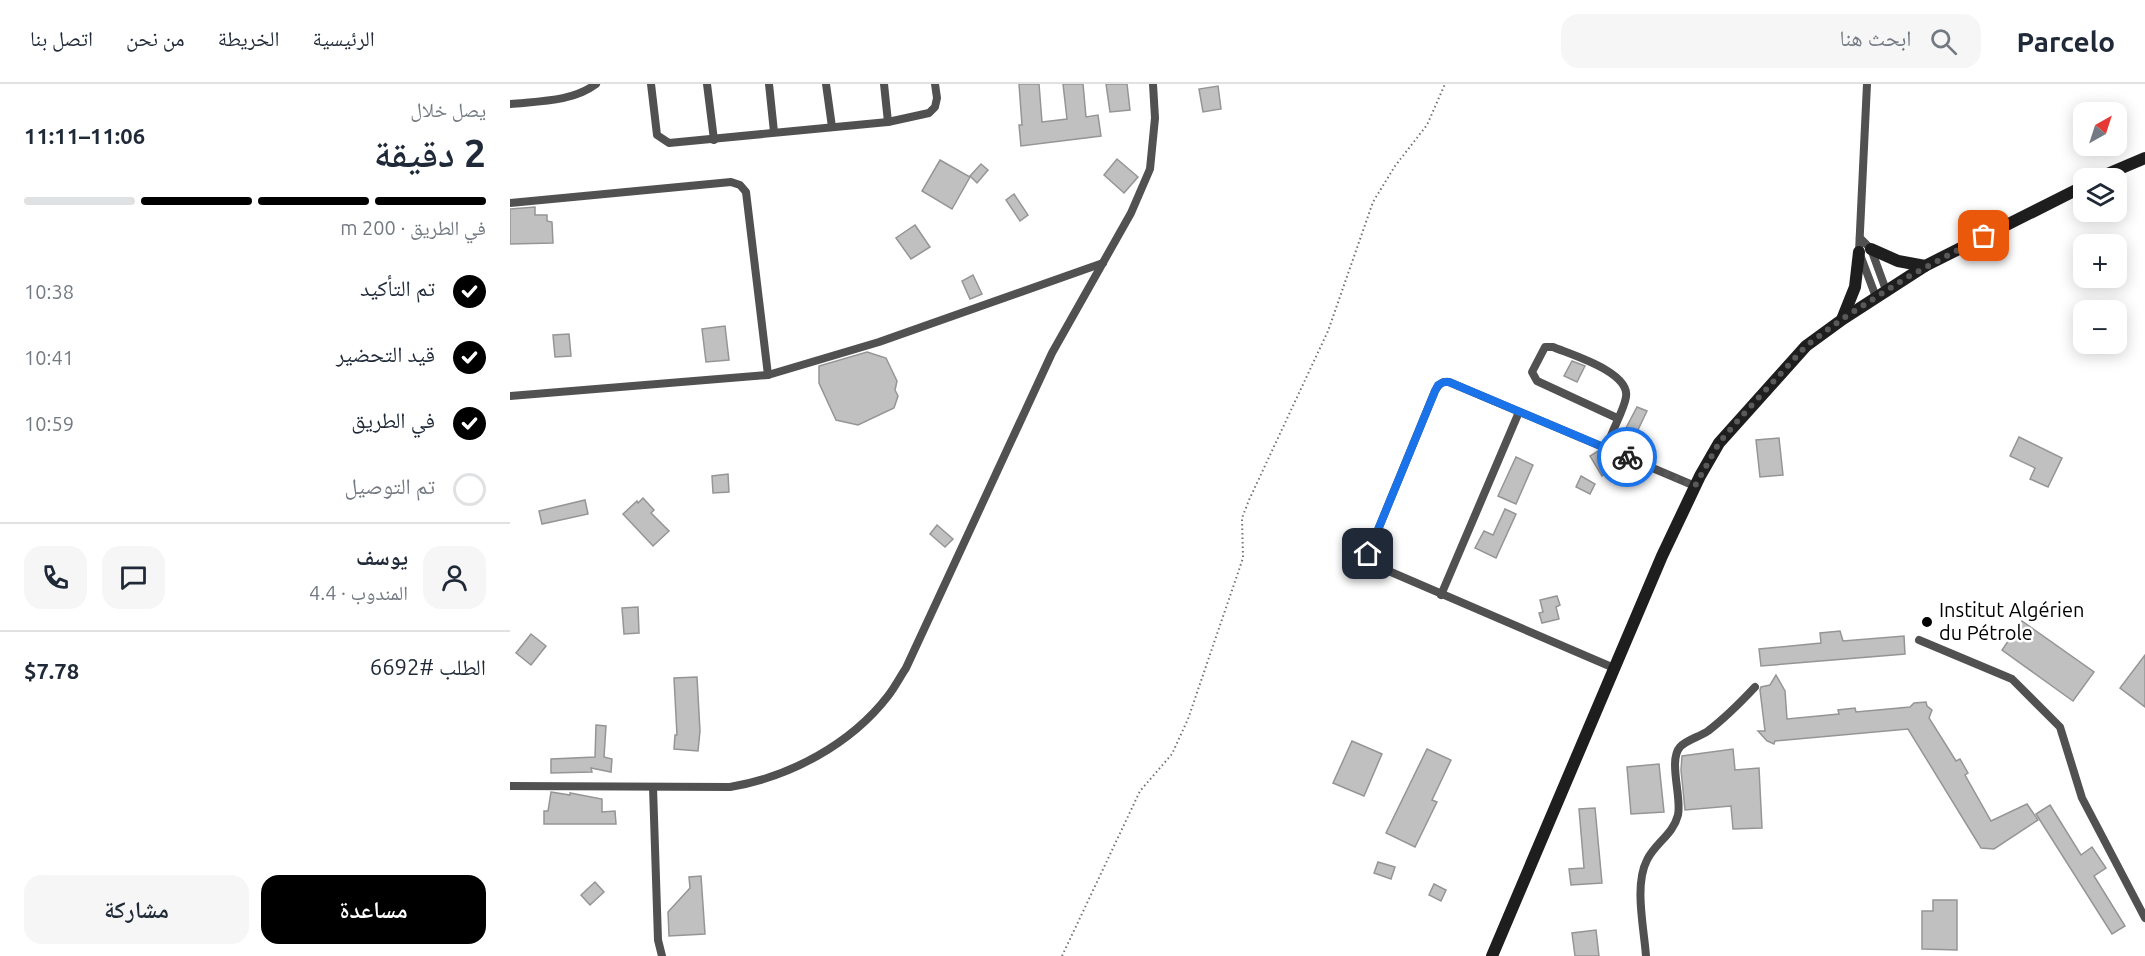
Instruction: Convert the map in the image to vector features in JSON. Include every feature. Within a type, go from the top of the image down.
[{"type":"main road","points":[[2122,168],[2145,158]]},
{"type":"main road","points":[[1492,956],[1662,556],[1695,486],[1719,443],[1806,346],[1842,319],[1925,266],[2073,192]]},
{"type":"main road","points":[[1842,319],[1855,287],[1865,251],[1925,266]]},
{"type":"lane","points":[[510,105],[583,94],[596,84]]},
{"type":"lane","points":[[651,84],[657,135],[669,143],[888,123],[929,113],[935,107],[935,84]]},
{"type":"lane","points":[[707,84],[714,140]]},
{"type":"lane","points":[[769,84],[774,132]]},
{"type":"lane","points":[[826,84],[832,127]]},
{"type":"lane","points":[[884,84],[888,123]]},
{"type":"lane","points":[[510,786],[730,787],[757,782],[813,759],[868,718],[888,696],[906,668],[1052,352],[1131,213],[1150,168],[1155,118],[1153,84]]},
{"type":"lane","points":[[1867,84],[1860,238],[1881,293]]},
{"type":"lane","points":[[510,203],[731,183],[740,185],[746,192],[768,375]]},
{"type":"lane","points":[[1860,238],[1881,293]]},
{"type":"lane","points":[[510,396],[768,375],[879,342],[1103,263]]},
{"type":"lane","points":[[1606,448],[1626,397],[1621,382],[1614,374],[1553,346],[1545,347],[1532,372],[1537,381],[1617,418]]},
{"type":"lane","points":[[1614,668],[1374,567],[1367,559],[1435,391],[1438,385],[1449,382],[1695,486]]},
{"type":"lane","points":[[1441,595],[1519,412]]},
{"type":"lane","points":[[1919,639],[2012,680],[2060,727],[2082,798],[2145,918]]},
{"type":"lane","points":[[1646,956],[1640,878],[1647,859],[1671,832],[1677,816],[1679,806],[1675,759],[1678,750],[1681,746],[1707,732],[1755,687]]},
{"type":"lane","points":[[653,787],[658,940],[662,956]]},
{"type":"path","points":[[1062,956],[1140,791],[1172,754],[1180,736],[1243,558],[1242,518],[1249,500],[1328,331],[1373,202],[1395,166],[1427,125],[1444,84]]},
{"type":"building","points":[[1019,84],[1039,84],[1042,122],[1067,119],[1063,84],[1083,84],[1086,117],[1098,115],[1101,136],[1021,146]]},
{"type":"building","points":[[1106,84],[1127,84],[1130,110],[1110,112]]},
{"type":"building","points":[[1218,86],[1221,109],[1203,112],[1199,89]]},
{"type":"building","points":[[1117,159],[1138,177],[1124,193],[1104,175]]},
{"type":"building","points":[[940,160],[970,177],[952,209],[922,191]]},
{"type":"building","points":[[981,164],[988,170],[977,183],[970,176]]},
{"type":"building","points":[[1014,194],[1028,215],[1020,221],[1006,200]]},
{"type":"building","points":[[535,207],[535,215],[547,215],[547,221],[552,222],[553,243],[510,244],[510,209]]},
{"type":"building","points":[[915,225],[930,247],[911,259],[896,238]]},
{"type":"building","points":[[973,275],[982,294],[970,299],[962,281]]},
{"type":"building","points":[[725,326],[729,360],[706,362],[702,329]]},
{"type":"building","points":[[569,334],[571,356],[555,357],[553,335]]},
{"type":"building","points":[[867,352],[886,358],[897,381],[895,390],[898,396],[894,408],[858,425],[836,420],[819,383],[819,366]]},
{"type":"building","points":[[1572,361],[1585,366],[1577,382],[1564,376]]},
{"type":"building","points":[[1637,407],[1647,411],[1636,434],[1626,428]]},
{"type":"building","points":[[2019,437],[2062,458],[2048,487],[2030,479],[2035,468],[2010,456]]},
{"type":"building","points":[[1779,438],[1783,475],[1760,477],[1756,440]]},
{"type":"building","points":[[1598,451],[1611,457],[1617,467],[1602,476],[1590,456]]},
{"type":"building","points":[[1516,457],[1533,465],[1516,504],[1498,496]]},
{"type":"building","points":[[728,474],[729,492],[713,493],[712,476]]},
{"type":"building","points":[[1581,476],[1595,484],[1590,494],[1576,487]]},
{"type":"building","points":[[643,498],[654,510],[651,513],[669,531],[653,546],[623,514]]},
{"type":"building","points":[[585,500],[588,514],[542,524],[539,511]]},
{"type":"building","points":[[1505,509],[1516,514],[1496,558],[1475,548],[1484,531],[1493,535]]},
{"type":"building","points":[[937,525],[953,539],[945,547],[930,534]]},
{"type":"building","points":[[1557,596],[1560,605],[1556,607],[1559,619],[1542,623],[1539,613],[1543,612],[1540,600]]},
{"type":"building","points":[[638,607],[639,633],[624,634],[622,608]]},
{"type":"building","points":[[2022,621],[2094,672],[2073,701],[2002,650]]},
{"type":"building","points":[[1840,631],[1843,641],[1904,636],[1905,654],[1761,666],[1759,649],[1821,643],[1820,633]]},
{"type":"building","points":[[531,634],[546,646],[531,665],[516,653]]},
{"type":"building","points":[[2145,655],[2145,707],[2120,688]]},
{"type":"building","points":[[1776,675],[1785,691],[1787,719],[1839,714],[1838,710],[1855,708],[1856,712],[1910,707],[1914,703],[1926,702],[1932,710],[1929,718],[1956,761],[1960,759],[1968,773],[1965,775],[1991,821],[2027,804],[2038,820],[1994,849],[1981,848],[1908,729],[1775,741],[1774,744],[1767,741],[1758,731],[1765,731],[1760,690],[1761,687],[1770,685]]},
{"type":"building","points":[[697,677],[700,731],[698,751],[674,749],[675,735],[677,735],[674,678]]},
{"type":"building","points":[[596,725],[606,726],[604,757],[612,759],[611,772],[591,768],[592,772],[551,773],[551,759],[595,757]]},
{"type":"building","points":[[1352,741],[1382,754],[1364,796],[1333,783]]},
{"type":"building","points":[[1427,749],[1451,760],[1432,800],[1437,802],[1415,847],[1386,833]]},
{"type":"building","points":[[1733,749],[1735,770],[1759,768],[1762,828],[1733,829],[1731,806],[1685,810],[1682,756]]},
{"type":"building","points":[[1659,764],[1664,812],[1631,814],[1627,767]]},
{"type":"building","points":[[551,792],[602,799],[602,812],[615,811],[616,824],[544,824],[544,811],[548,811]]},
{"type":"building","points":[[2050,805],[2081,855],[2092,847],[2106,868],[2094,876],[2125,926],[2112,934],[2036,814]]},
{"type":"building","points":[[1595,808],[1602,883],[1571,885],[1569,869],[1584,868],[1579,809]]},
{"type":"building","points":[[1378,862],[1395,867],[1391,879],[1374,873]]},
{"type":"building","points":[[701,876],[705,934],[669,936],[668,912],[690,888],[689,877]]},
{"type":"building","points":[[595,882],[604,892],[590,905],[581,895]]},
{"type":"building","points":[[1434,884],[1446,890],[1441,901],[1429,895]]},
{"type":"building","points":[[1933,900],[1957,900],[1957,950],[1922,949],[1922,911],[1933,911]]},
{"type":"building","points":[[1596,930],[1599,956],[1575,956],[1572,933]]},
{"type":"way so far","points":[[1627,457],[1695,486],[1719,443],[1806,346],[1842,319],[1925,266],[1984,236]]},
{"type":"place","name":"Institut Algérien du Pétrole","points":[[1927,622]]},
{"type":"route","points":[[1368,554],[1435,391],[1438,385],[1444,382],[1449,382],[1627,457]]}]
